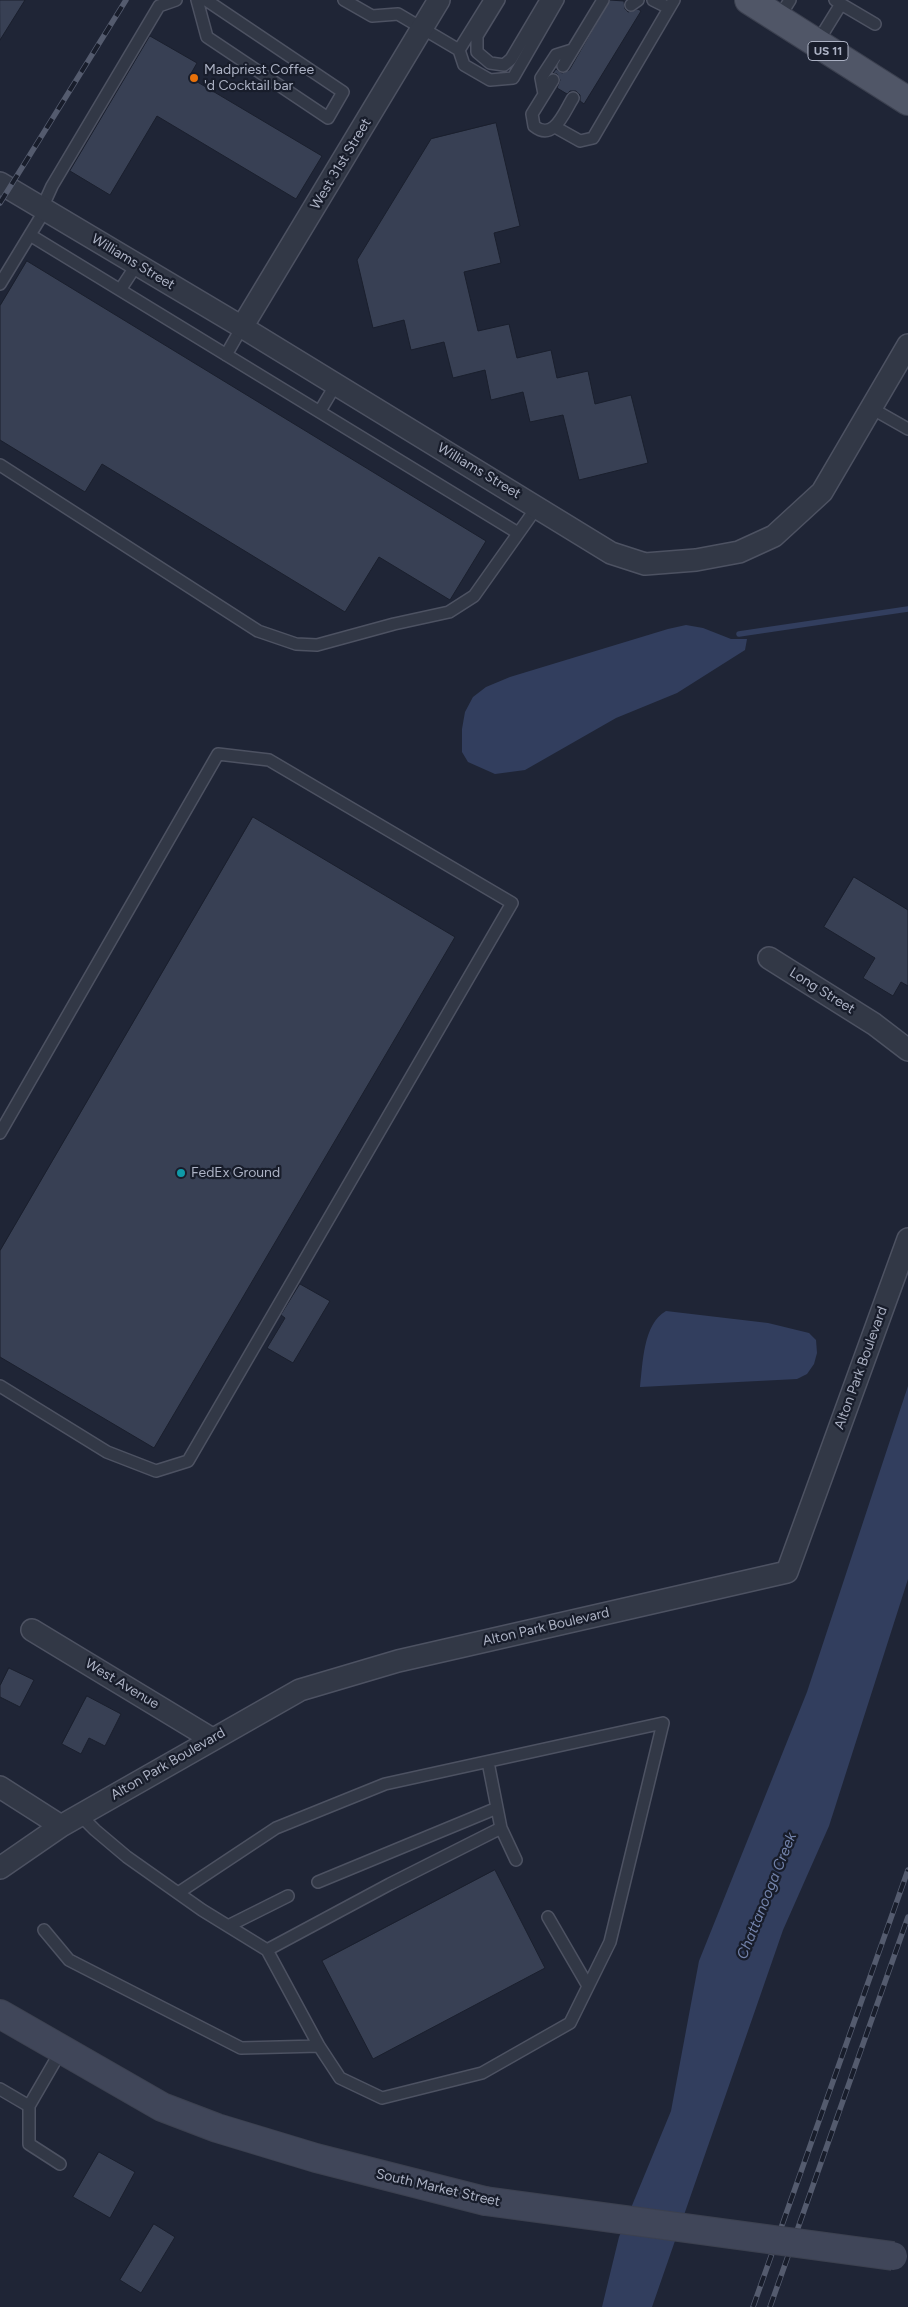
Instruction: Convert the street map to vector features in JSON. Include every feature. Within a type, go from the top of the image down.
[{"type":"main road","name":"US 11","points":[[749,0],[784,9],[817,43],[908,101]]},
{"type":"main road","name":"South Market Street","points":[[0,2014],[162,2107],[217,2128],[316,2158],[485,2201],[900,2256]]},
{"type":"street","name":"West 31st Street","points":[[242,327],[439,0]]},
{"type":"street","name":"Williams Street","points":[[0,183],[242,327],[611,553],[646,564],[696,560],[739,552],[774,536],[822,492],[908,346]]},
{"type":"street","name":"Long Street","points":[[769,958],[874,1024],[908,1050]]},
{"type":"street","name":"Alton Park Boulevard","points":[[0,1868],[80,1814],[300,1690],[398,1660],[787,1572],[908,1239]]},
{"type":"street","name":"West Avenue","points":[[32,1630],[212,1739]]},
{"type":"street","points":[[0,1787],[61,1826]]},
{"type":"lane","points":[[0,284],[30,235],[52,186],[159,6],[176,0]]},
{"type":"lane","points":[[197,0],[207,37],[328,118],[343,92],[206,0]]},
{"type":"lane","points":[[344,0],[372,16],[398,14],[458,50],[464,65],[490,80],[513,78],[558,0]]},
{"type":"lane","points":[[458,50],[490,0]]},
{"type":"lane","points":[[499,0],[477,36],[477,52],[490,63],[504,64],[511,59],[546,0]]},
{"type":"lane","points":[[563,66],[603,0]]},
{"type":"lane","points":[[555,127],[580,141],[593,138],[671,4],[653,0]]},
{"type":"lane","points":[[817,43],[838,2],[875,24]]},
{"type":"lane","points":[[544,94],[541,78],[556,55],[572,50]]},
{"type":"lane","points":[[553,80],[532,114],[532,124],[542,132],[549,132],[555,127],[573,98]]},
{"type":"lane","points":[[30,235],[518,533]]},
{"type":"lane","points":[[120,290],[137,264]]},
{"type":"lane","points":[[226,354],[242,327]]},
{"type":"lane","points":[[320,412],[336,384]]},
{"type":"lane","points":[[871,408],[908,429]]},
{"type":"lane","points":[[0,465],[258,631],[296,644],[316,645],[394,624],[449,612],[474,596],[537,507]]},
{"type":"lane","points":[[0,1133],[218,754],[270,760],[512,903],[188,1461],[156,1471],[107,1452],[0,1386]]},
{"type":"lane","points":[[80,1814],[95,1830],[128,1857],[178,1893],[267,1950],[319,2046],[340,2078],[382,2098],[482,2073],[570,2023],[610,1942],[663,1723],[385,1784],[276,1828],[178,1893]]},
{"type":"lane","points":[[488,1762],[501,1828],[516,1860]]},
{"type":"lane","points":[[318,1882],[497,1808]]},
{"type":"lane","points":[[267,1950],[390,1884],[501,1828]]},
{"type":"lane","points":[[228,1926],[288,1896]]},
{"type":"lane","points":[[548,1917],[588,1986]]},
{"type":"lane","points":[[44,1930],[69,1960],[241,2048],[319,2046]]},
{"type":"lane","points":[[60,2164],[29,2144],[29,2106],[62,2049]]},
{"type":"lane","points":[[0,2089],[29,2106]]},
{"type":"water","points":[[686,625],[703,628],[731,639],[747,639],[745,650],[677,693],[616,718],[525,770],[495,774],[468,762],[462,752],[462,729],[465,712],[473,697],[486,687],[510,677]]},
{"type":"water","points":[[666,1311],[768,1323],[809,1333],[816,1340],[817,1353],[814,1364],[807,1374],[797,1379],[640,1387],[643,1356],[648,1334],[658,1317]]},
{"type":"water","name":"Chattanooga Creek","points":[[908,1386],[908,1579],[829,1826],[783,1930],[652,2307],[602,2307],[619,2237],[671,2111],[699,1961],[807,1692]]},
{"type":"building","points":[[0,0],[25,0],[0,40]]},
{"type":"building","points":[[610,0],[624,1],[625,9],[628,12],[638,9],[641,11],[584,104],[580,101],[580,95],[576,91],[570,91],[567,94],[557,88],[560,80],[557,74],[553,73],[556,69],[562,73],[569,70]]},
{"type":"building","points":[[150,36],[197,63],[189,77],[322,156],[296,199],[157,116],[110,195],[70,171]]},
{"type":"building","points":[[496,123],[520,226],[494,233],[501,263],[464,272],[478,331],[509,324],[517,358],[551,350],[557,378],[588,371],[595,404],[631,395],[648,463],[579,480],[563,415],[530,422],[523,392],[491,400],[485,370],[453,378],[444,342],[411,350],[404,320],[373,328],[357,260],[431,139]]},
{"type":"building","points":[[27,261],[486,541],[450,600],[379,557],[345,612],[102,464],[85,492],[0,440],[0,306]]},
{"type":"building","name":"FedEx Ground","points":[[253,817],[455,937],[154,1448],[0,1357],[0,1251]]},
{"type":"building","points":[[854,877],[908,910],[908,986],[901,982],[893,996],[863,978],[875,958],[824,927]]},
{"type":"building","points":[[300,1284],[330,1301],[293,1363],[267,1348],[285,1318],[281,1315]]},
{"type":"building","points":[[9,1668],[34,1680],[20,1707],[0,1697],[0,1686]]},
{"type":"building","points":[[87,1696],[121,1714],[105,1746],[89,1738],[81,1754],[62,1744]]},
{"type":"building","points":[[495,1870],[545,1968],[373,2059],[322,1961]]},
{"type":"building","points":[[99,2152],[135,2172],[110,2218],[73,2197]]},
{"type":"building","points":[[154,2224],[175,2237],[141,2293],[120,2280]]},
{"type":"waterway","points":[[739,634],[908,609]]},
{"type":"railway","points":[[0,203],[126,0]]},
{"type":"railway","points":[[753,2307],[908,1870]]},
{"type":"railway","points":[[770,2307],[908,1917]]},
{"type":"place","name":"Madpriest Coffee 'd Cocktail bar","points":[[194,78]]},
{"type":"place","name":"FedEx Ground","points":[[181,1173]]}]
